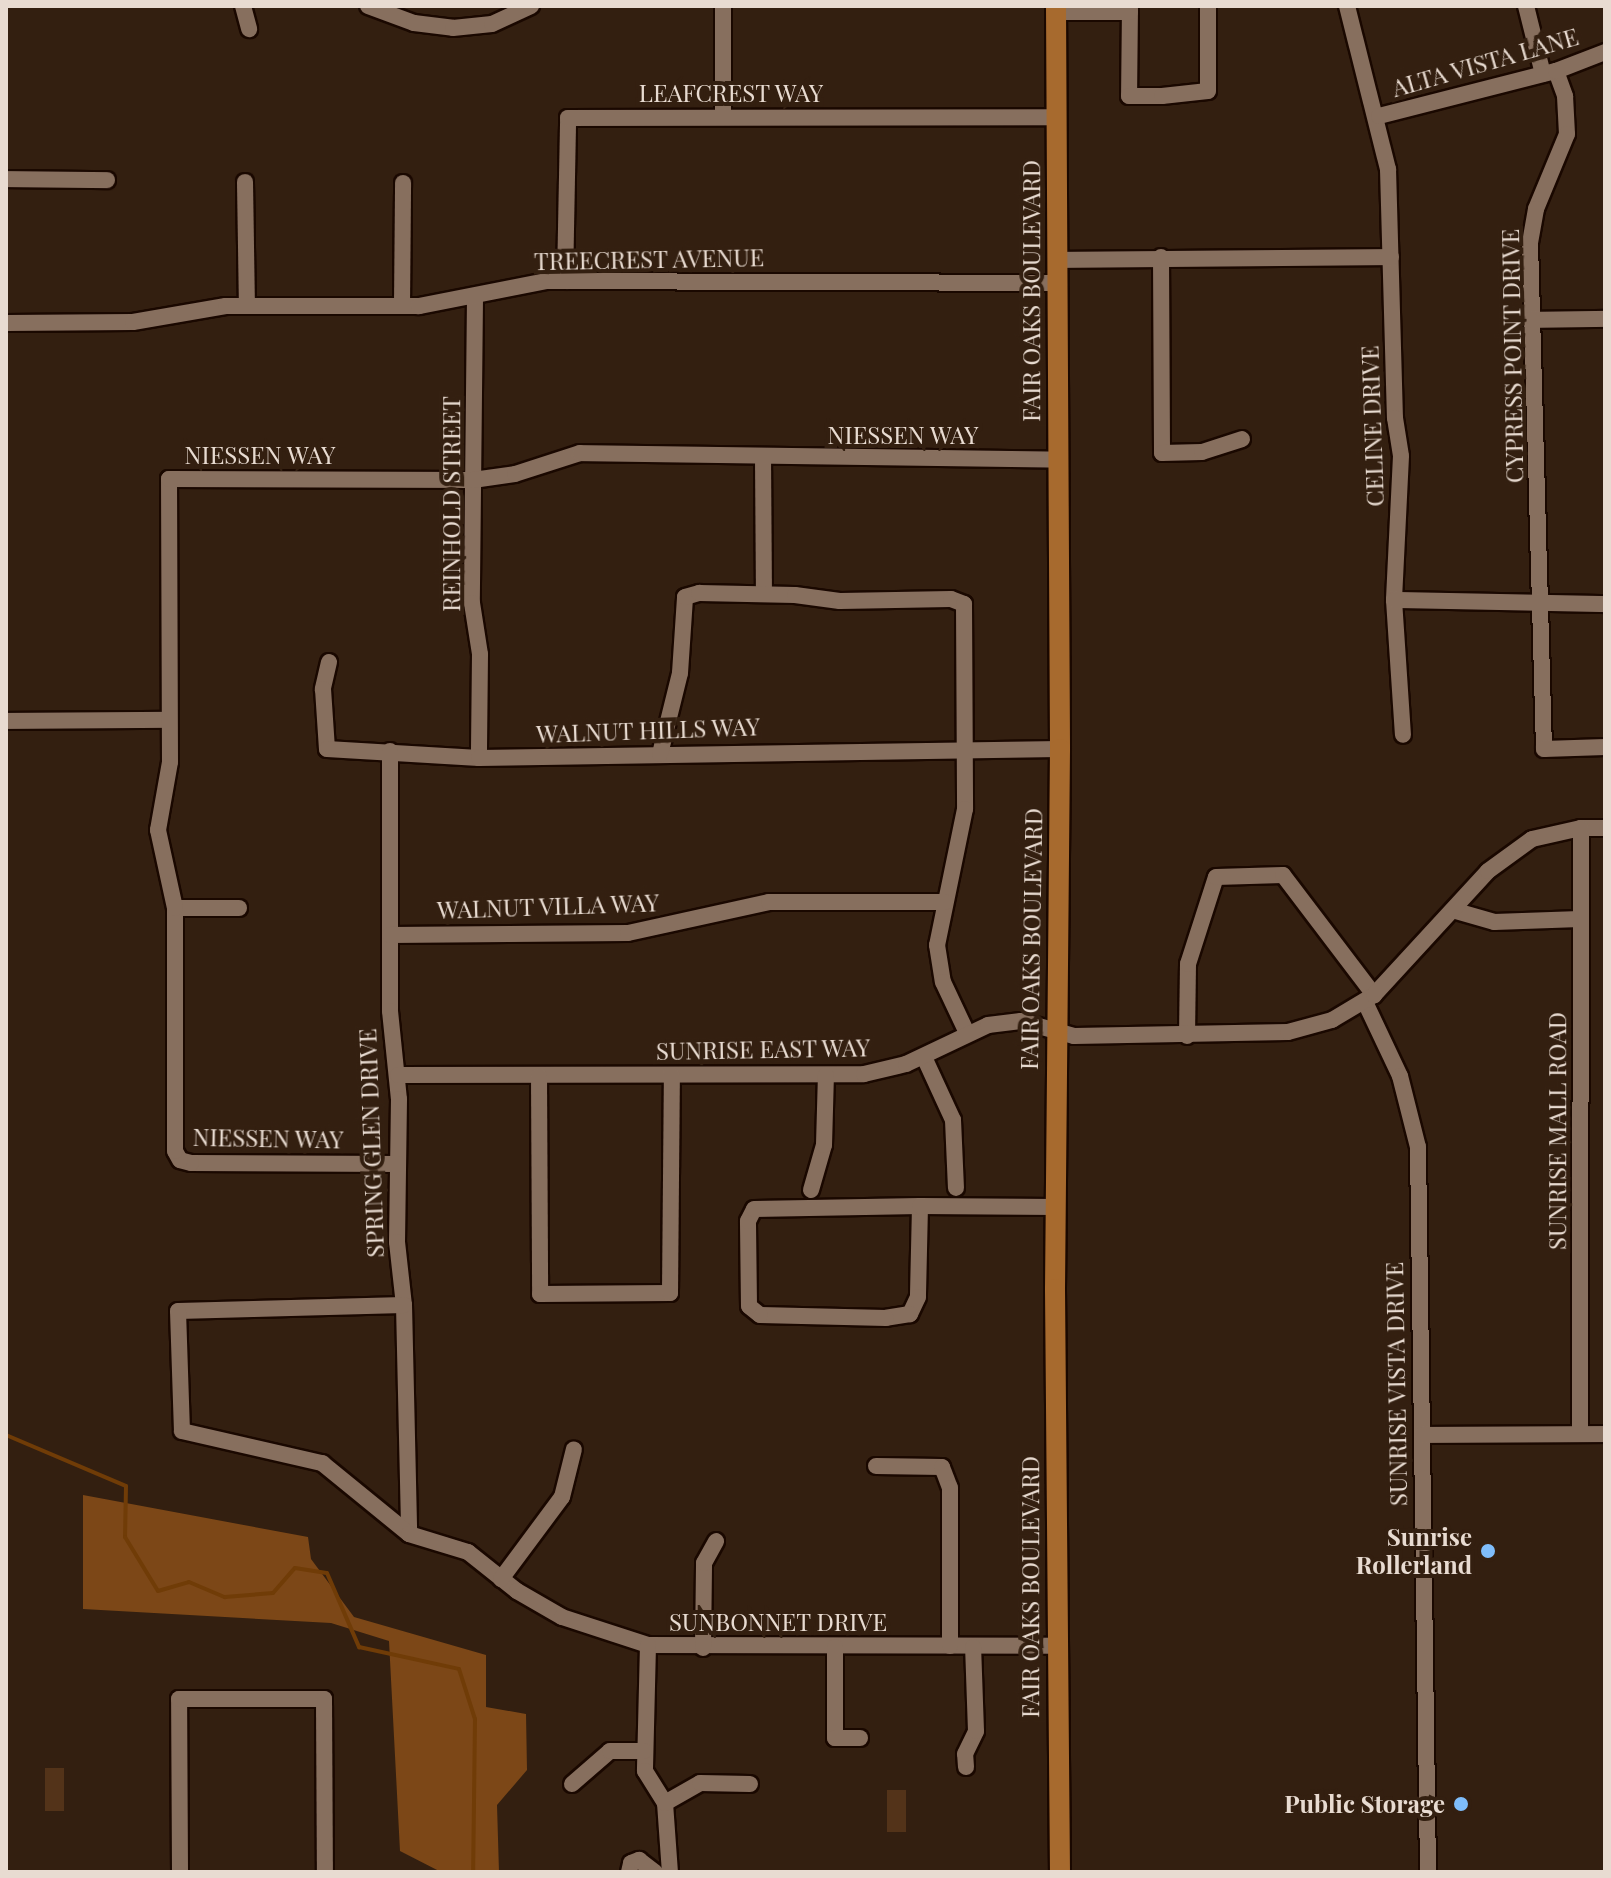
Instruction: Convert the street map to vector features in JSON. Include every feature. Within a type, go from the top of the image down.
[{"type":"main road","name":"FAIR OAKS BOULEVARD","points":[[1056,9],[1060,749],[1054,1030],[1060,1872]]},
{"type":"street","points":[[243,6],[249,29]]},
{"type":"street","points":[[368,6],[414,23],[453,28],[492,24],[531,6]]},
{"type":"street","points":[[723,6],[723,116]]},
{"type":"street","points":[[1056,9],[1130,9],[1129,96],[1162,96],[1208,91],[1208,6]]},
{"type":"street","name":"CELINE DRIVE","points":[[1347,6],[1379,116],[1388,169],[1401,475],[1394,600],[1403,735]]},
{"type":"street","name":"CYPRESS POINT DRIVE","points":[[1526,6],[1549,73],[1565,96],[1567,134],[1532,225],[1532,401],[1539,437],[1544,749],[1605,747]]},
{"type":"street","name":"ALTA VISTA LANE","points":[[1379,116],[1549,73],[1605,52]]},
{"type":"street","name":"LEAFCREST WAY","points":[[565,281],[568,118],[1056,117]]},
{"type":"street","points":[[6,179],[107,180]]},
{"type":"street","points":[[245,182],[247,305]]},
{"type":"street","points":[[402,306],[403,183]]},
{"type":"street","points":[[1161,257],[1162,453],[1202,452],[1242,439]]},
{"type":"street","points":[[1057,260],[1391,257]]},
{"type":"street","name":"TREECREST AVENUE","points":[[6,323],[133,322],[247,305],[402,306],[475,298],[526,284],[565,281],[1057,283]]},
{"type":"street","name":"REINHOLD STREET","points":[[475,298],[473,480],[479,758]]},
{"type":"street","points":[[1531,320],[1605,319]]},
{"type":"street","name":"NIESSEN WAY","points":[[398,1164],[180,1160],[175,1151],[175,908],[158,830],[170,762],[169,479],[473,480],[515,474],[580,453],[1058,460]]},
{"type":"street","points":[[763,456],[764,594]]},
{"type":"street","points":[[660,754],[680,673],[685,597],[699,593],[764,594],[964,604],[963,837],[938,927],[939,966],[967,1033]]},
{"type":"street","points":[[1394,600],[1605,604]]},
{"type":"street","name":"WALNUT HILLS WAY","points":[[329,662],[323,689],[327,749],[479,758],[1060,749]]},
{"type":"street","points":[[6,721],[168,720]]},
{"type":"street","name":"SPRING GLEN DRIVE","points":[[390,751],[390,935],[398,1075],[397,1242],[404,1305],[409,1534]]},
{"type":"street","name":"SUNRISE EAST WAY","points":[[398,1075],[826,1075],[885,1070],[924,1057],[967,1033],[1021,1021],[1074,1036],[1288,1032],[1332,1020],[1369,998],[1456,911],[1488,871],[1532,839],[1581,828],[1605,828]]},
{"type":"street","name":"SUNRISE MALL ROAD","points":[[1580,1434],[1581,828]]},
{"type":"street","name":"SUNRISE VISTA DRIVE","points":[[1187,1036],[1188,964],[1216,877],[1272,871],[1283,875],[1369,998],[1400,1076],[1418,1147],[1428,1872]]},
{"type":"street","name":"WALNUT VILLA WAY","points":[[390,935],[628,933],[769,902],[945,902]]},
{"type":"street","points":[[175,908],[239,908]]},
{"type":"street","points":[[1456,911],[1494,922],[1580,919]]},
{"type":"street","points":[[924,1057],[953,1120],[956,1188]]},
{"type":"street","points":[[539,1076],[540,1294],[670,1293],[672,1075]]},
{"type":"street","points":[[811,1190],[824,1145],[826,1075]]},
{"type":"street","points":[[920,1206],[918,1297],[910,1314],[886,1318],[760,1315],[749,1306],[748,1221],[754,1209],[920,1206],[1056,1207]]},
{"type":"street","name":"SUNBONNET DRIVE","points":[[404,1305],[178,1311],[182,1431],[322,1463],[409,1534],[458,1547],[501,1579],[562,1617],[648,1645],[703,1648],[1058,1646]]},
{"type":"street","points":[[1422,1435],[1605,1434]]},
{"type":"street","points":[[501,1579],[562,1497],[574,1449]]},
{"type":"street","points":[[876,1466],[942,1467],[950,1488],[950,1646]]},
{"type":"street","points":[[703,1648],[704,1563],[716,1541]]},
{"type":"street","points":[[648,1645],[645,1771],[665,1803],[670,1872]]},
{"type":"street","points":[[835,1647],[835,1738],[860,1738]]},
{"type":"street","points":[[966,1767],[965,1754],[976,1731],[973,1647]]},
{"type":"street","points":[[180,1872],[179,1699],[324,1699],[325,1872]]},
{"type":"street","points":[[572,1784],[610,1751],[644,1751]]},
{"type":"street","points":[[665,1803],[700,1783],[750,1784]]},
{"type":"street","points":[[629,1872],[631,1863],[639,1860],[655,1872]]},
{"type":"shaded area","points":[[83,1495],[308,1537],[311,1559],[354,1617],[486,1655],[486,1707],[526,1714],[527,1770],[497,1805],[499,1872],[441,1872],[400,1851],[389,1641],[331,1623],[83,1609]]},
{"type":"shaded area","points":[[45,1768],[64,1768],[64,1811],[45,1811]]},
{"type":"shaded area","points":[[887,1790],[906,1790],[906,1832],[887,1832]]},
{"type":"waterway","points":[[6,1435],[126,1486],[125,1537],[158,1591],[189,1582],[225,1597],[273,1593],[295,1568],[327,1573],[359,1647],[459,1669],[475,1719],[473,1872]]},
{"type":"place","name":"Sunrise Rollerland","points":[[1488,1551]]},
{"type":"place","name":"Public Storage","points":[[1461,1804]]}]
